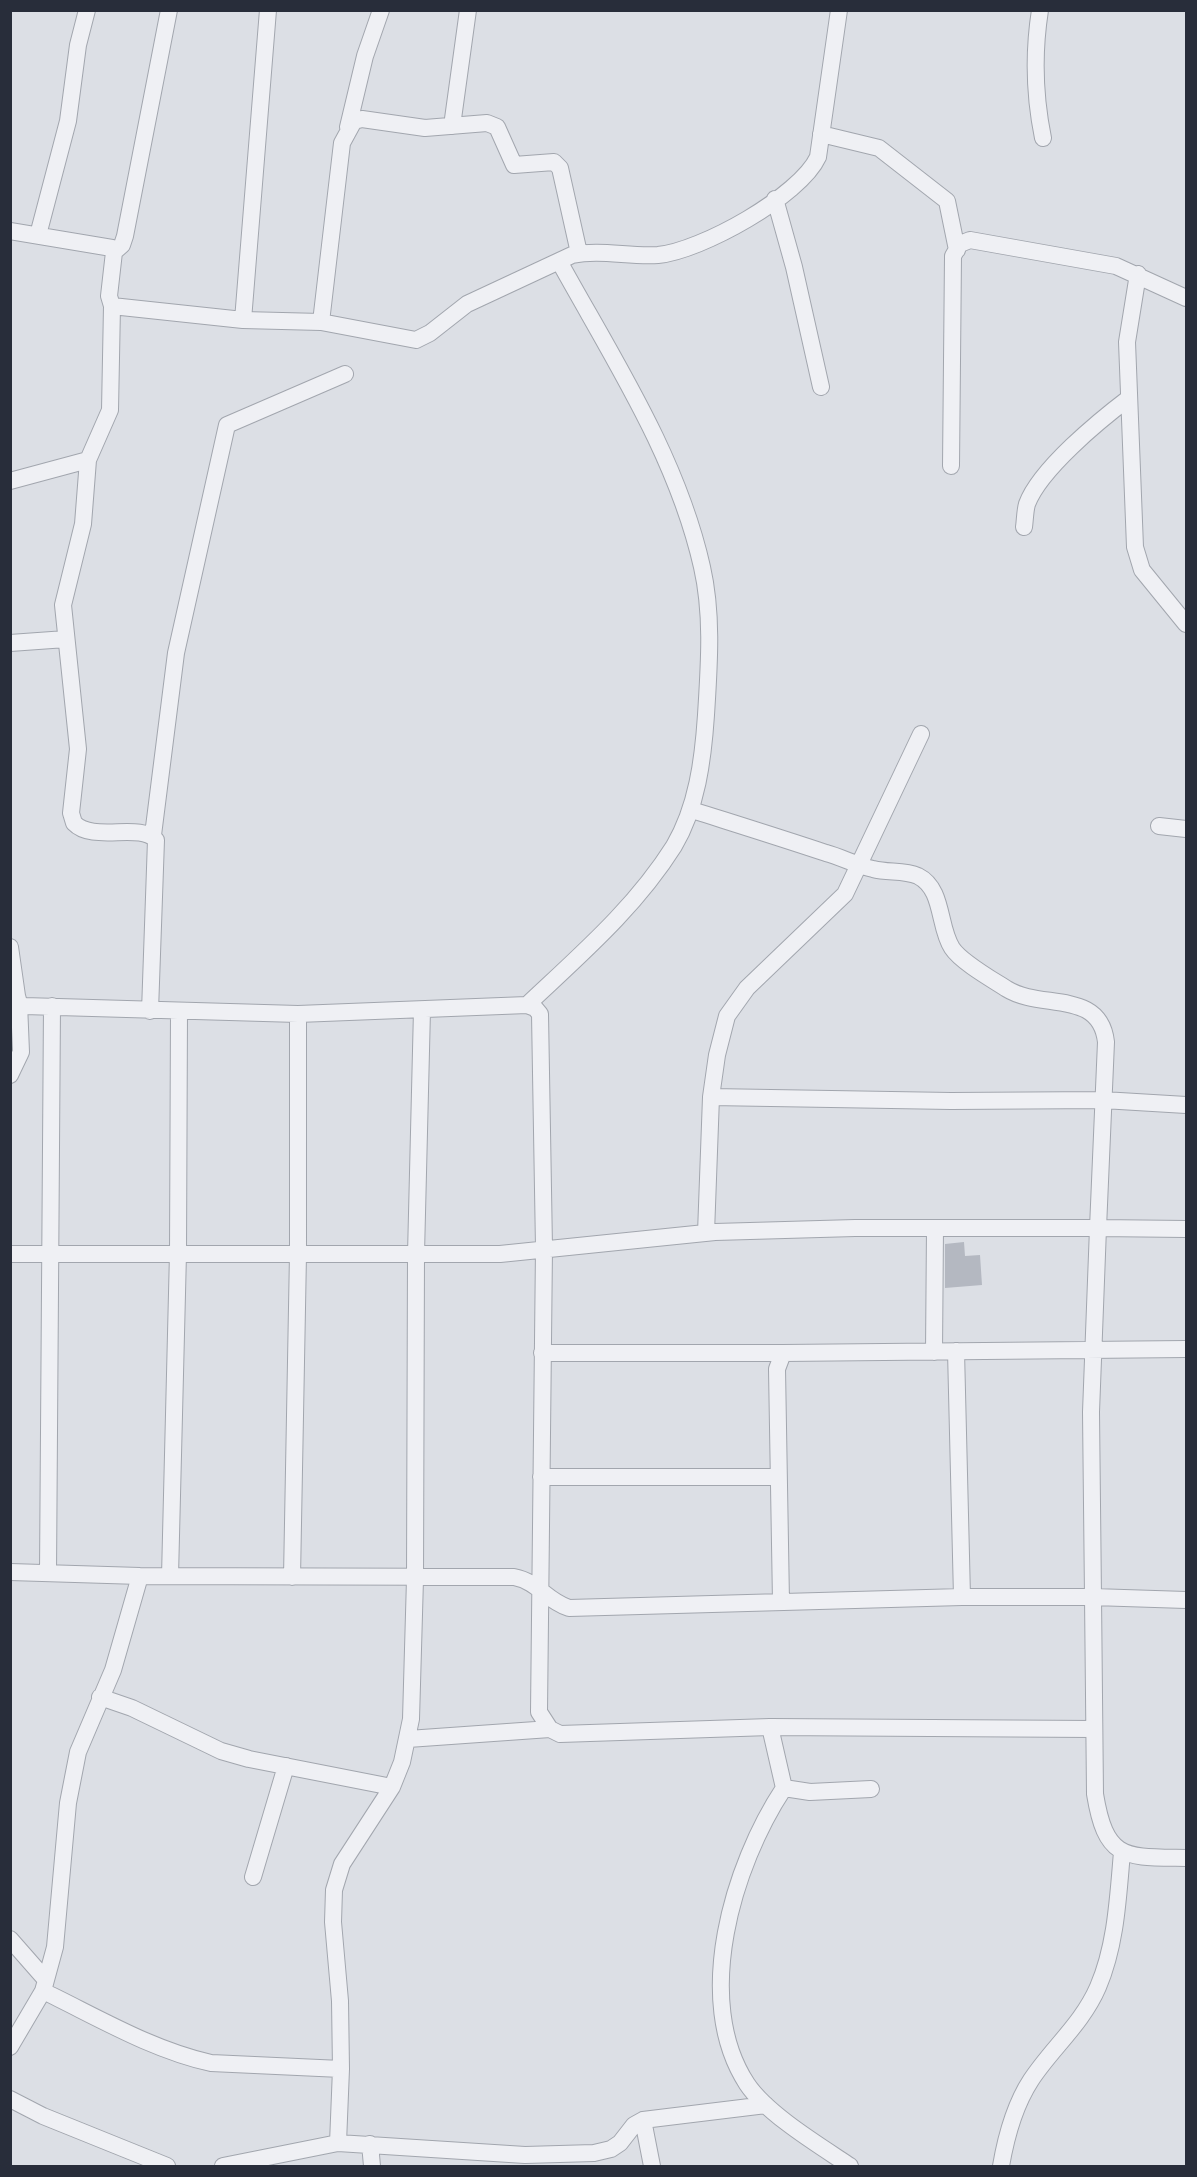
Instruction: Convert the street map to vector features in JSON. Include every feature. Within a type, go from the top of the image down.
[{"type":"street","points":[[38,235],[68,122],[78,45],[87,10]]},
{"type":"street","points":[[153,836],[85,831],[74,823],[71,813],[78,748],[63,604],[83,524],[88,460],[110,410],[112,306],[109,296],[114,252],[122,245],[126,236],[169,10]]},
{"type":"street","points":[[243,320],[268,10]]},
{"type":"street","points":[[321,322],[342,143],[365,56],[381,10]]},
{"type":"street","points":[[452,126],[468,10]]},
{"type":"street","points":[[112,306],[243,320],[321,322],[416,340],[430,333],[467,304],[579,253],[657,255],[684,250],[721,233],[775,199],[812,168],[818,157],[839,10]]},
{"type":"street","points":[[1040,10],[1034,61],[1036,103],[1043,138]]},
{"type":"street","points":[[348,127],[354,120],[362,119],[425,128],[486,123],[497,127],[502,132],[510,160],[514,165],[554,162],[560,168],[579,253]]},
{"type":"street","points":[[821,134],[879,147],[947,201],[957,249]]},
{"type":"street","points":[[775,199],[794,267],[821,387]]},
{"type":"street","points":[[10,231],[108,246],[114,252]]},
{"type":"street","points":[[951,466],[953,256],[960,244],[970,240],[1116,266],[1138,274],[1156,286],[1186,298]]},
{"type":"street","points":[[527,1005],[597,940],[642,892],[675,844],[692,810],[704,740],[708,685],[709,623],[702,568],[684,503],[658,441],[559,261]]},
{"type":"street","points":[[1138,274],[1127,342],[1136,547],[1142,570],[1186,624]]},
{"type":"street","points":[[150,1011],[158,850],[153,836],[176,653],[227,425],[345,374]]},
{"type":"street","points":[[1024,527],[1026,505],[1036,487],[1096,423],[1129,398]]},
{"type":"street","points":[[10,481],[88,460]]},
{"type":"street","points":[[10,644],[66,639]]},
{"type":"street","points":[[706,1233],[711,1097],[717,1055],[727,1016],[747,988],[844,894],[860,863],[875,825],[921,734]]},
{"type":"street","points":[[692,810],[873,869],[908,873],[926,882],[934,894],[953,950],[1008,989],[1022,996],[1083,1007],[1092,1012],[1101,1022],[1105,1031],[1094,1348],[1093,1729],[1095,1794],[1106,1839],[1122,1852],[1150,1857],[1186,1858]]},
{"type":"street","points":[[1159,826],[1186,829]]},
{"type":"street","points":[[10,947],[18,1003],[21,1052],[10,1075]]},
{"type":"street","points":[[18,1003],[24,1006],[150,1011],[298,1014],[527,1005],[536,1008],[540,1014],[544,1248],[539,1712],[550,1729],[560,1734],[770,1726],[1093,1729]]},
{"type":"street","points":[[48,1574],[51,1420],[52,1006]]},
{"type":"street","points":[[338,2143],[341,2069],[340,2001],[333,1922],[334,1890],[342,1864],[392,1787],[408,1739],[414,1674],[416,1254],[422,1010]]},
{"type":"street","points":[[170,1576],[178,1253],[179,1012]]},
{"type":"street","points":[[292,1577],[298,1254],[298,1014]]},
{"type":"street","points":[[711,1097],[951,1101],[1103,1100],[1186,1105]]},
{"type":"street","points":[[10,1254],[500,1254],[706,1233],[855,1228],[1186,1229]]},
{"type":"street","points":[[934,1352],[935,1228]]},
{"type":"street","points":[[542,1353],[934,1352],[1186,1348]]},
{"type":"street","points":[[956,1351],[962,1597]]},
{"type":"street","points":[[781,1602],[777,1370],[783,1353]]},
{"type":"street","points":[[541,1477],[778,1477]]},
{"type":"street","points":[[10,1572],[415,1579],[514,1577],[529,1580],[555,1603],[569,1608],[962,1597],[1186,1600]]},
{"type":"street","points":[[10,2047],[45,1985],[55,1947],[68,1803],[78,1752],[113,1670],[140,1576]]},
{"type":"street","points":[[100,1697],[132,1708],[221,1751],[392,1787]]},
{"type":"street","points":[[770,1726],[784,1788],[752,1844],[741,1874],[725,1942],[719,1992],[724,2029],[733,2060],[748,2086],[766,2104],[850,2166]]},
{"type":"street","points":[[408,1739],[550,1729]]},
{"type":"street","points":[[253,1877],[286,1766]]},
{"type":"street","points":[[784,1788],[810,1791],[871,1789]]},
{"type":"street","points":[[1001,2166],[1016,2108],[1031,2080],[1069,2036],[1097,1989],[1110,1952],[1122,1852]]},
{"type":"street","points":[[10,1939],[45,1985],[154,2044],[190,2058],[211,2062],[341,2069]]},
{"type":"street","points":[[10,2099],[43,2116],[167,2166]]},
{"type":"street","points":[[223,2166],[338,2143],[525,2155],[594,2153],[611,2149],[620,2143],[634,2125],[643,2120],[766,2104]]},
{"type":"street","points":[[643,2120],[652,2166]]},
{"type":"street","points":[[370,2144],[372,2166]]},
{"type":"building","points":[[964,1242],[965,1256],[980,1255],[982,1285],[945,1288],[945,1244]]}]
